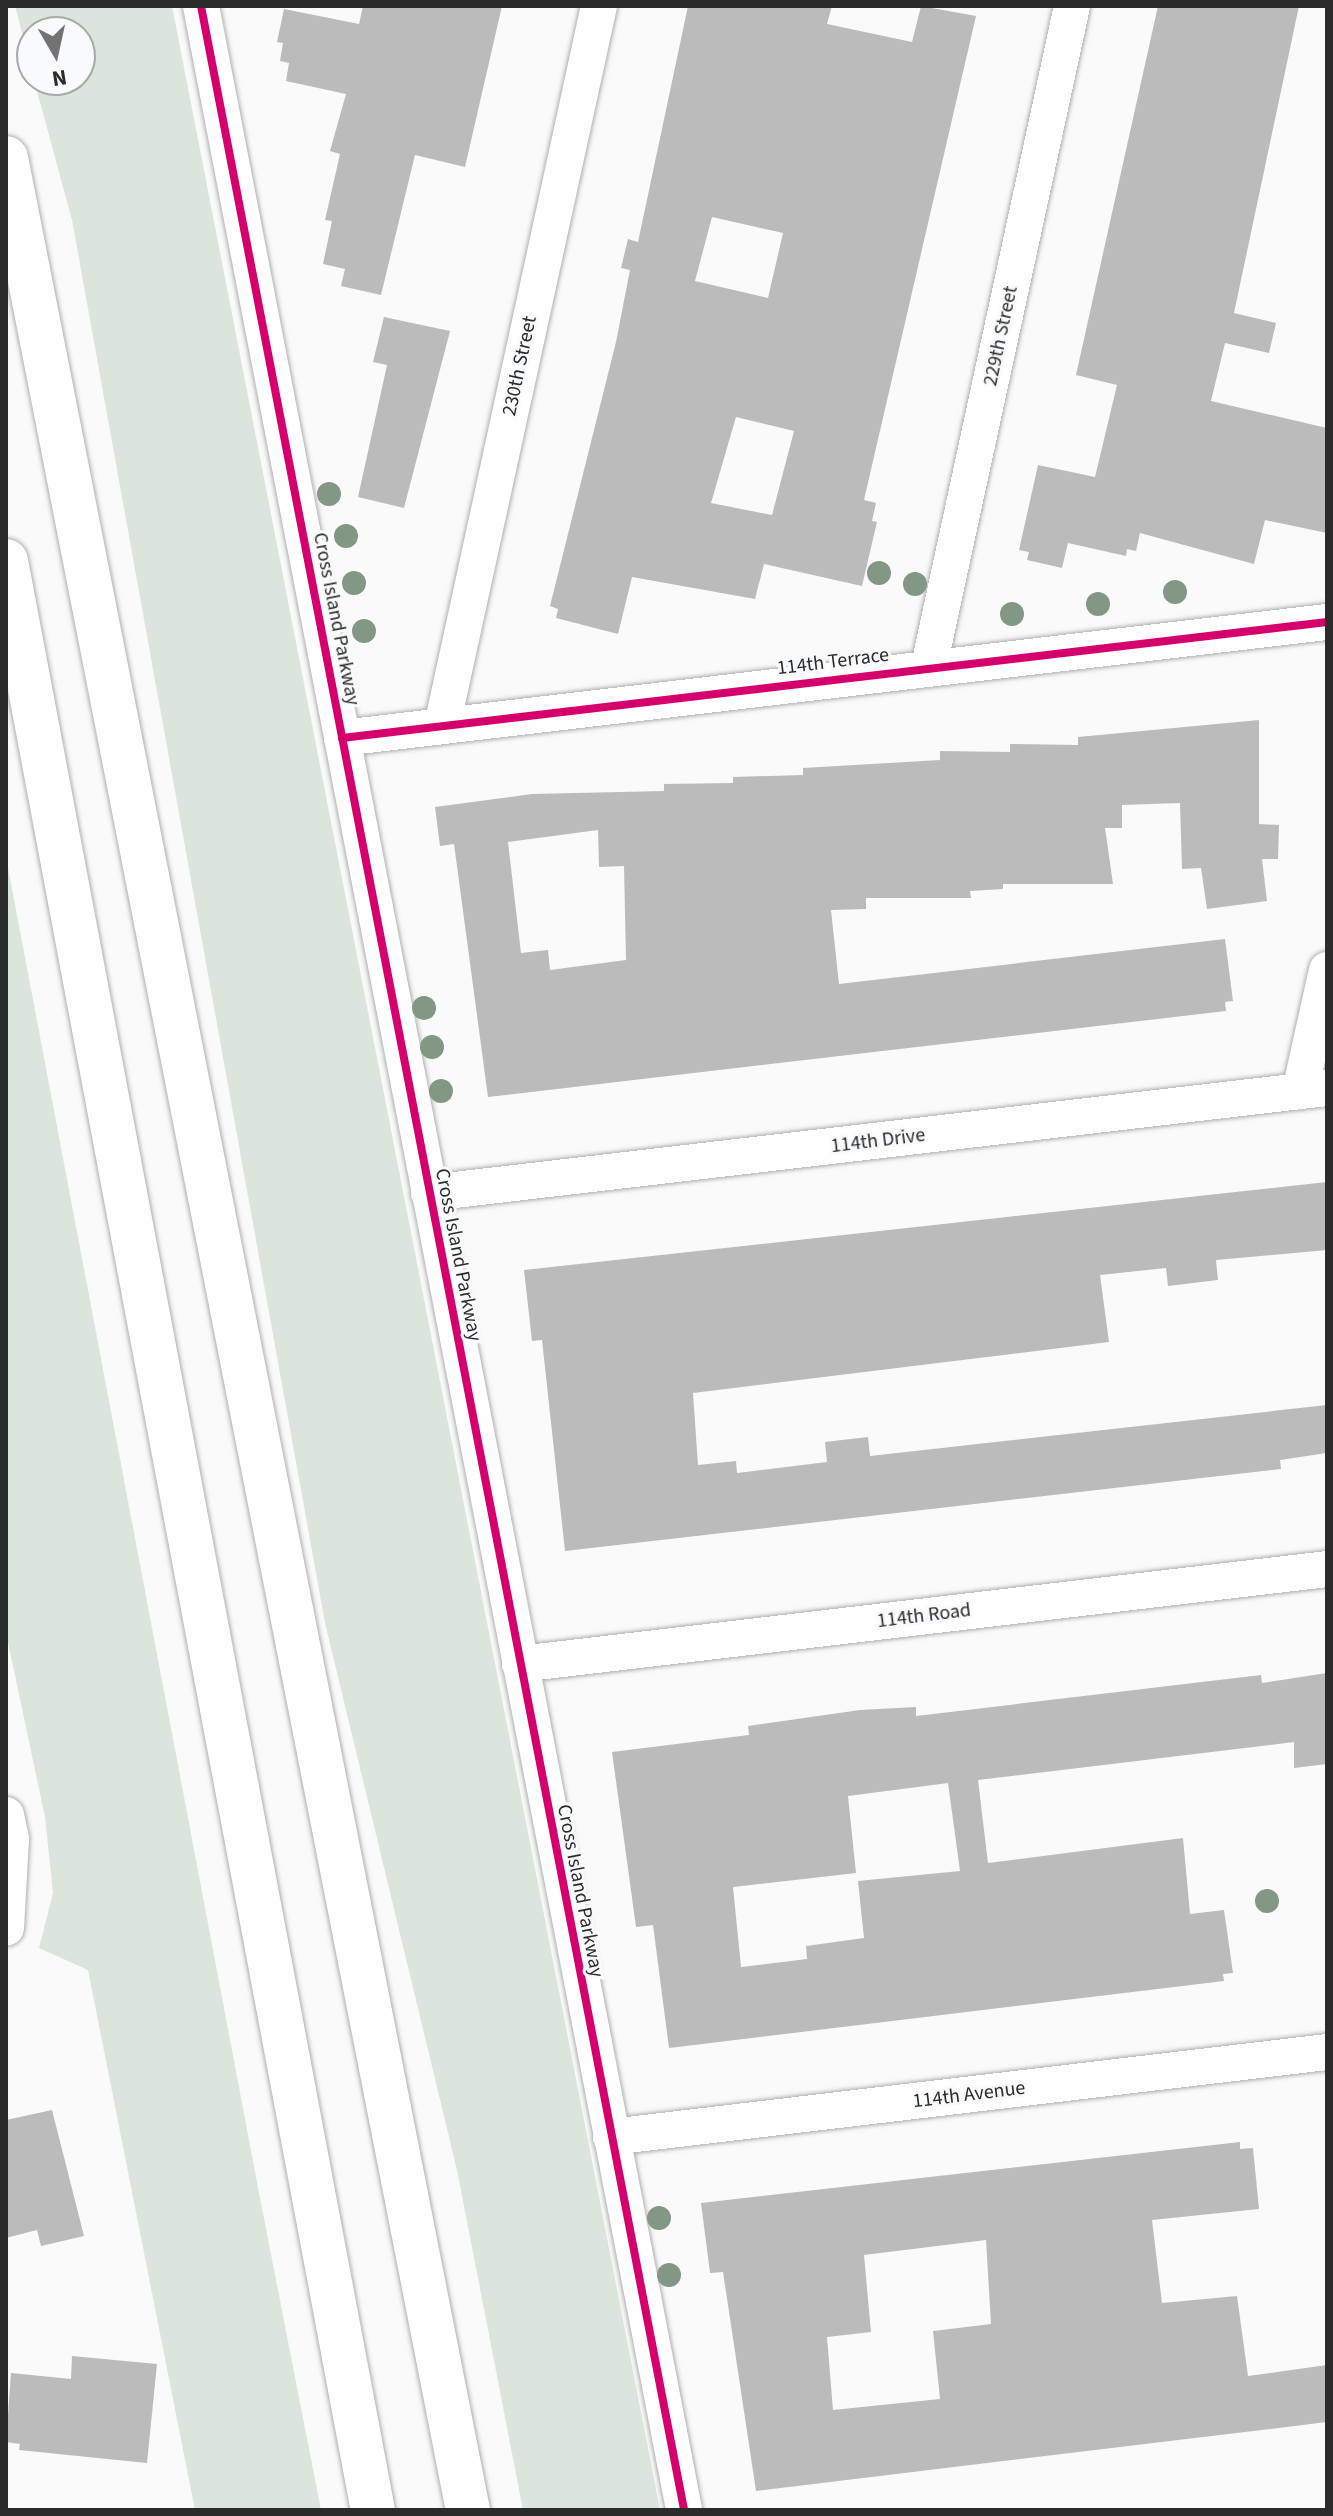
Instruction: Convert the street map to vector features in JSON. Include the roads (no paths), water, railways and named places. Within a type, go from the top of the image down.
[{"type":"highway","points":[[6,158],[468,2510]]},
{"type":"highway","points":[[6,561],[373,2510]]},
{"type":"street","name":"Cross Island Parkway","points":[[201,6],[684,2510]]},
{"type":"street","name":"230th Street","points":[[442,726],[599,6]]},
{"type":"street","name":"229th Street","points":[[929,666],[1072,6]]},
{"type":"street","name":"114th Terrace","points":[[342,738],[929,666],[1327,622]]},
{"type":"street","points":[[1314,1089],[1327,970]]},
{"type":"street","name":"114th Drive","points":[[429,1193],[1314,1089]]},
{"type":"street","name":"114th Road","points":[[520,1664],[1327,1569]]},
{"type":"street","points":[[6,1815],[11,1839],[6,1928]]},
{"type":"street","name":"114th Avenue","points":[[611,2137],[1327,2052]]}]
